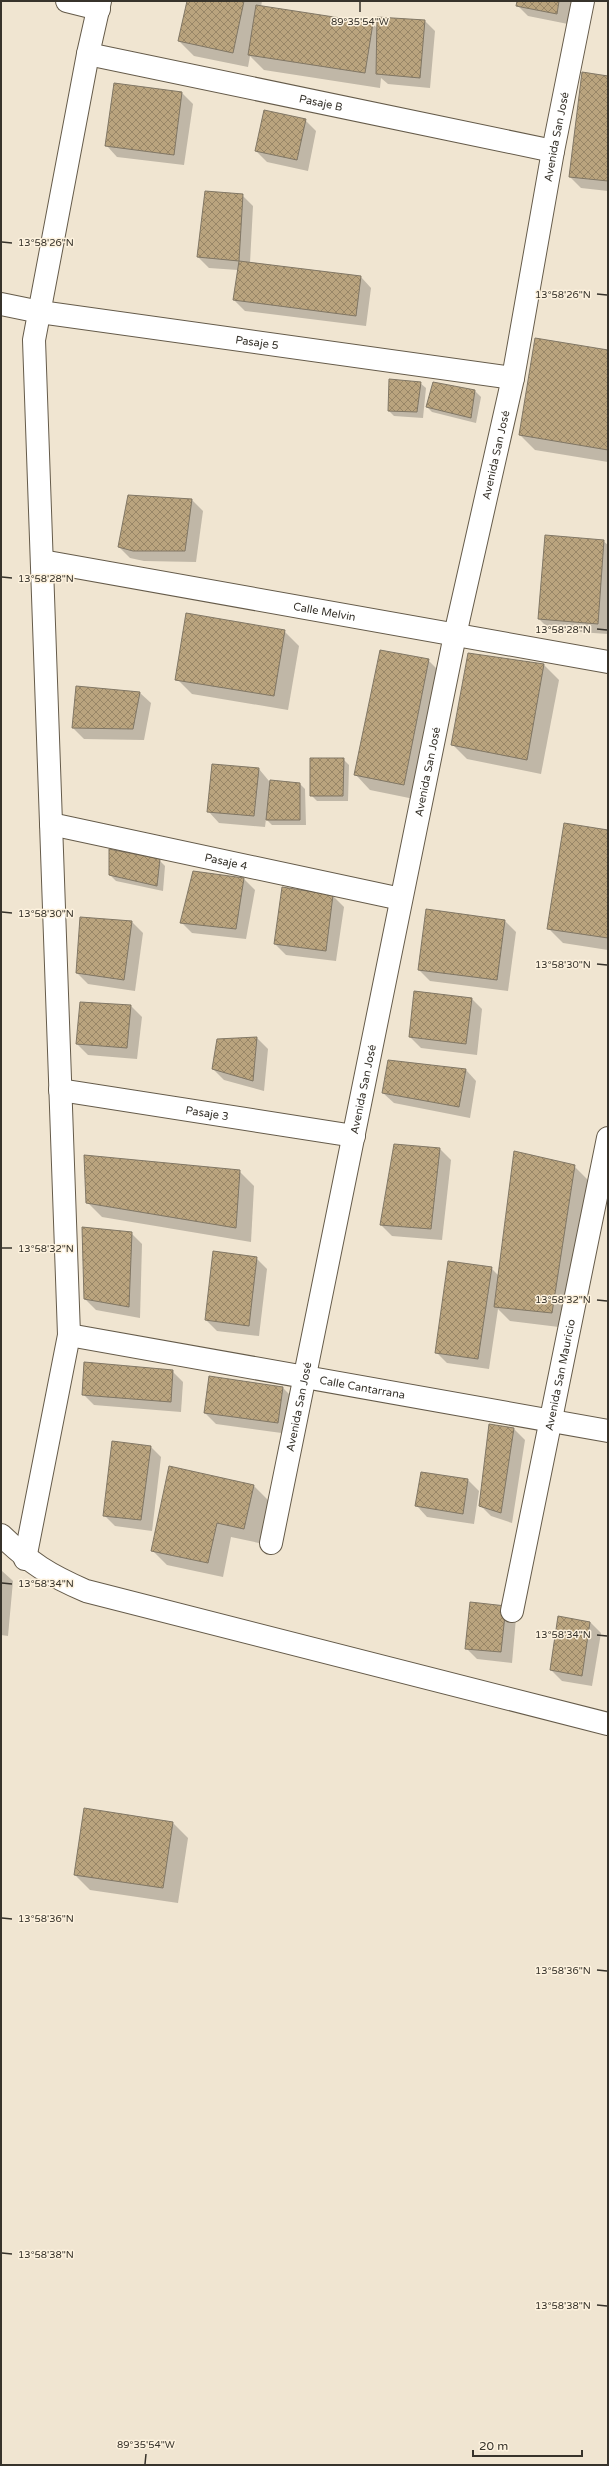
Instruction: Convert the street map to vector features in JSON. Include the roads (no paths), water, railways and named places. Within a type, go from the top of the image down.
[{"type":"street","points":[[26,1559],[69,1335],[34,340],[88,54],[100,5],[67,1]]},
{"type":"street","name":"Avenida San José","points":[[271,1543],[455,635],[513,378],[553,151],[583,1]]},
{"type":"street","name":"Pasaje B","points":[[88,54],[553,151]]},
{"type":"street","name":"Pasaje 5","points":[[1,304],[40,312],[513,378]]},
{"type":"street","name":"Calle Melvin","points":[[42,561],[608,662]]},
{"type":"street","name":"Pasaje 4","points":[[51,824],[401,899]]},
{"type":"street","name":"Pasaje 3","points":[[60,1090],[354,1136]]},
{"type":"street","name":"Avenida San Mauricio","points":[[512,1611],[608,1138]]},
{"type":"street","name":"Calle Cantarrana","points":[[69,1335],[608,1431]]},
{"type":"street","points":[[1,1535],[26,1559],[58,1579],[86,1591],[608,1724]]}]
